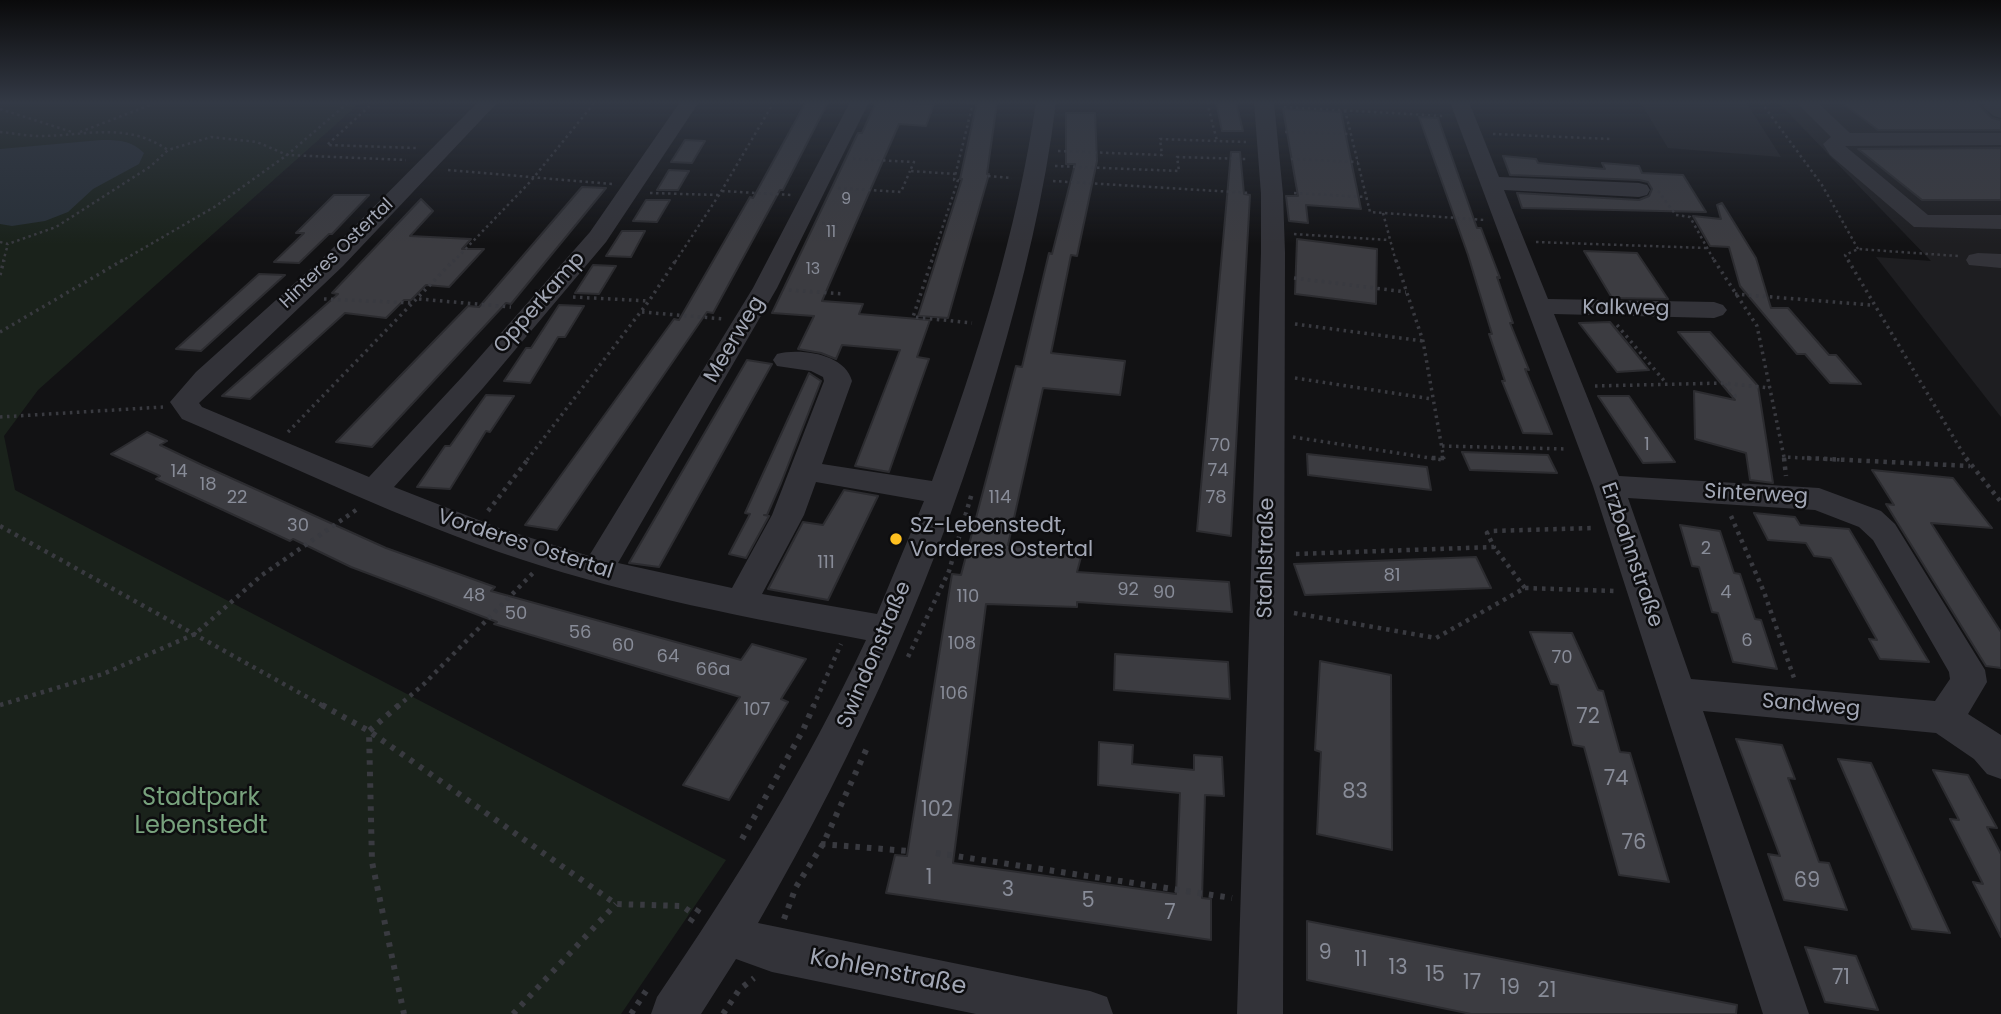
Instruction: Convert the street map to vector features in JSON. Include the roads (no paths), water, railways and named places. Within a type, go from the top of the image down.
[{"type":"street","name":"Hinteres Ostertal","points":[[184,402],[205,377],[334,261],[443,149]]},
{"type":"street","name":"Opperkamp","points":[[376,492],[598,237],[658,149]]},
{"type":"street","name":"Meerweg","points":[[597,570],[817,202],[840,149]]},
{"type":"street","name":"Swindonstraße","points":[[674,1014],[715,920],[839,740],[869,626],[943,494],[967,427],[1027,220],[1041,149]]},
{"type":"street","name":"Stahlstraße","points":[[1260,1014],[1273,276],[1268,149]]},
{"type":"street","name":"Erzbahnstraße","points":[[1478,149],[1608,486],[1786,1014]]},
{"type":"street","points":[[1836,149],[1878,163]]},
{"type":"street","points":[[1872,149],[1878,163],[1922,222],[2001,222]]},
{"type":"street","points":[[1492,183],[1639,190]]},
{"type":"street","name":"Kalkweg","points":[[1539,306],[1714,310]]},
{"type":"street","points":[[741,602],[788,515],[838,381],[836,373],[826,367],[787,360]]},
{"type":"street","name":"Vorderes Ostertal","points":[[184,402],[192,413],[376,492],[470,530],[549,556],[597,570],[741,602],[869,626]]},
{"type":"street","points":[[824,474],[943,494]]},
{"type":"street","name":"Sinterweg","points":[[1608,486],[1804,498],[1870,519],[1884,531],[1967,670],[1969,682],[1944,718]]},
{"type":"street","name":"Sandweg","points":[[1678,693],[1944,718],[1988,747],[2001,762]]},
{"type":"street","name":"Kohlenstraße","points":[[715,920],[772,950],[1090,1014]]},
{"type":"place","name":"SZ-Lebenstedt, Vorderes Ostertal","points":[[896,539]]},
{"type":"park label","name":"Stadtpark Lebenstedt","points":[[201,813]]}]
